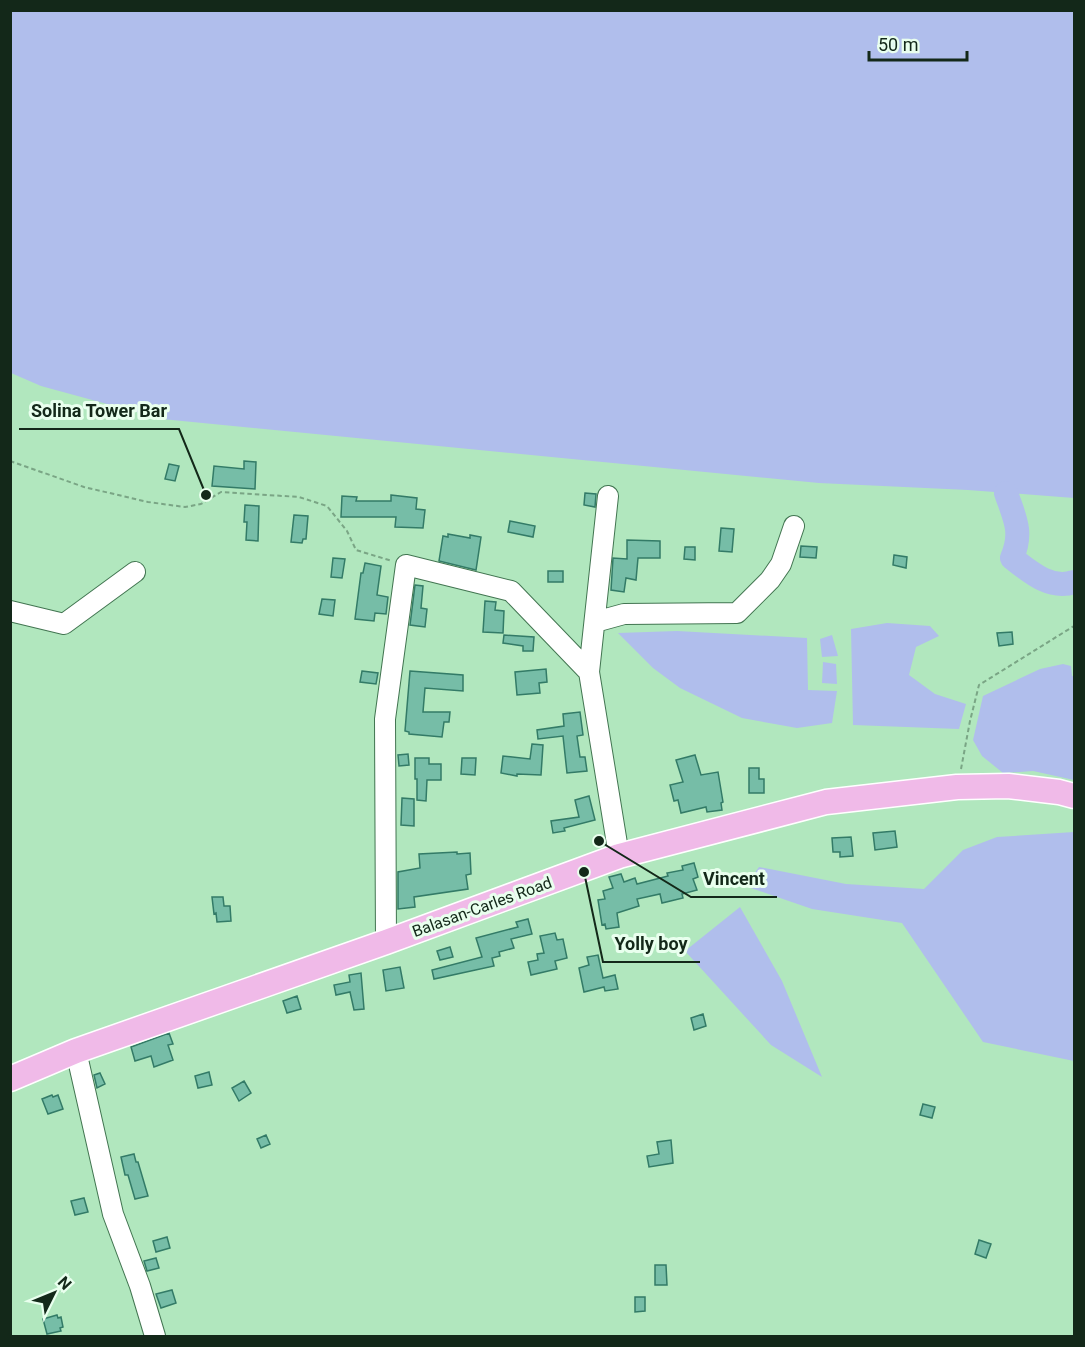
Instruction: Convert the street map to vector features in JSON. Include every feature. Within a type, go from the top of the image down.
[{"type":"main road","name":"Balasan-Carles Road","points":[[10,1079],[76,1051],[386,942],[619,856],[826,802],[957,787],[1008,786],[1074,796]]},
{"type":"street","points":[[608,496],[589,672],[619,856]]},
{"type":"street","points":[[595,622],[624,614],[737,613],[770,580],[781,564],[795,526]]},
{"type":"street","points":[[386,942],[385,719],[406,565],[510,591],[589,672]]},
{"type":"street","points":[[10,611],[64,624],[135,572]]},
{"type":"street","points":[[76,1051],[113,1214],[140,1286],[155,1336]]},
{"type":"path","points":[[10,461],[84,487],[148,502],[185,507],[201,504],[221,492],[299,497],[327,506],[347,531],[356,550],[406,565]]},
{"type":"path","points":[[957,787],[970,721],[980,685],[1074,626]]},
{"type":"water","points":[[11,10],[1074,11],[1074,498],[819,483],[162,419],[41,386],[11,373]]},
{"type":"water","points":[[887,623],[930,626],[939,636],[916,647],[909,675],[935,694],[966,704],[959,729],[853,725],[851,629]]},
{"type":"water","points":[[677,631],[807,638],[808,690],[837,691],[832,723],[797,728],[742,718],[680,688],[653,668],[618,633]]},
{"type":"water","points":[[832,635],[838,656],[822,657],[820,639]]},
{"type":"water","points":[[823,662],[836,664],[837,684],[822,683]]},
{"type":"water","points":[[1063,664],[1071,666],[1072,676],[1074,676],[1074,780],[1033,771],[1003,773],[982,756],[973,740],[983,696],[1040,669]]},
{"type":"water","points":[[1074,832],[1074,1061],[983,1042],[902,923],[812,909],[745,886],[759,867],[846,884],[924,889],[963,850],[997,837]]},
{"type":"water","points":[[740,907],[782,981],[822,1077],[771,1045],[685,951]]},
{"type":"building","points":[[244,461],[256,462],[255,489],[212,486],[214,466],[244,469]]},
{"type":"building","points":[[169,464],[179,466],[175,481],[165,479]]},
{"type":"building","points":[[585,493],[596,494],[595,507],[584,505]]},
{"type":"building","points":[[391,495],[417,498],[416,509],[425,510],[423,528],[395,527],[396,517],[341,517],[342,496],[357,497],[356,501],[391,501]]},
{"type":"building","points":[[245,505],[259,506],[258,541],[246,540]]},
{"type":"building","points":[[294,515],[308,516],[306,539],[303,539],[302,543],[291,542]]},
{"type":"building","points":[[510,521],[535,526],[533,537],[508,532]]},
{"type":"building","points":[[721,528],[734,529],[732,552],[719,551]]},
{"type":"building","points":[[448,534],[470,538],[470,535],[481,537],[476,570],[439,561],[443,536],[448,537]]},
{"type":"building","points":[[627,540],[660,541],[660,558],[638,558],[636,580],[626,578],[624,592],[611,590],[613,558],[627,559]]},
{"type":"building","points":[[801,546],[817,547],[816,558],[800,557]]},
{"type":"building","points":[[685,547],[695,547],[695,560],[684,559]]},
{"type":"building","points":[[894,555],[907,557],[906,568],[893,565]]},
{"type":"building","points":[[333,558],[345,559],[342,578],[331,577]]},
{"type":"building","points":[[365,563],[381,566],[377,595],[388,597],[386,614],[375,613],[374,621],[355,619],[361,573],[363,573]]},
{"type":"building","points":[[548,571],[563,571],[563,582],[548,582]]},
{"type":"building","points":[[415,585],[423,586],[421,608],[427,609],[425,627],[410,625]]},
{"type":"building","points":[[322,599],[335,600],[333,616],[319,614]]},
{"type":"building","points":[[485,601],[496,602],[495,610],[504,611],[503,633],[483,632]]},
{"type":"building","points":[[1012,632],[1013,644],[999,646],[997,633]]},
{"type":"building","points":[[504,635],[534,637],[533,651],[523,651],[523,646],[503,643]]},
{"type":"building","points":[[546,669],[547,682],[539,683],[540,693],[517,695],[515,672]]},
{"type":"building","points":[[362,671],[378,673],[376,684],[360,682]]},
{"type":"building","points":[[410,671],[463,675],[463,691],[425,688],[423,712],[450,712],[449,722],[444,722],[442,737],[409,734],[405,731]]},
{"type":"building","points":[[580,712],[583,735],[577,736],[580,757],[585,757],[587,771],[567,773],[563,736],[538,739],[537,730],[564,726],[563,714]]},
{"type":"building","points":[[532,744],[543,745],[541,775],[517,774],[517,776],[501,773],[503,756],[530,759]]},
{"type":"building","points":[[408,754],[409,765],[399,766],[398,755]]},
{"type":"building","points":[[695,755],[701,775],[718,772],[723,802],[721,803],[722,810],[707,812],[706,807],[681,813],[678,800],[674,801],[670,785],[683,782],[676,760]]},
{"type":"building","points":[[415,758],[429,758],[429,764],[441,764],[441,780],[427,780],[426,801],[417,800]]},
{"type":"building","points":[[462,758],[476,758],[475,775],[461,774]]},
{"type":"building","points":[[749,768],[759,768],[759,779],[764,779],[764,793],[749,793]]},
{"type":"building","points":[[589,796],[595,820],[553,833],[551,821],[579,817],[575,800]]},
{"type":"building","points":[[402,798],[414,799],[414,826],[401,825]]},
{"type":"building","points":[[895,831],[897,847],[875,850],[873,833]]},
{"type":"building","points":[[851,837],[853,856],[840,857],[840,852],[833,852],[832,838]]},
{"type":"building","points":[[457,852],[457,854],[470,853],[471,874],[466,875],[468,889],[414,897],[415,907],[398,909],[398,872],[420,868],[419,854]]},
{"type":"building","points":[[694,863],[698,877],[693,879],[697,890],[682,894],[683,898],[662,903],[660,894],[637,899],[639,906],[617,913],[619,927],[606,929],[605,924],[602,925],[598,900],[605,899],[603,891],[613,888],[609,877],[621,874],[624,882],[635,878],[637,884],[668,876],[667,873],[683,870],[682,866]]},
{"type":"building","points":[[212,897],[223,897],[224,906],[230,906],[231,921],[217,922]]},
{"type":"building","points":[[528,919],[532,934],[511,939],[514,948],[499,952],[500,956],[492,958],[494,966],[434,979],[432,970],[482,957],[476,938],[518,927],[516,922]]},
{"type":"building","points":[[555,933],[557,940],[563,939],[567,958],[555,961],[557,969],[531,975],[528,962],[538,960],[537,954],[544,953],[540,936]]},
{"type":"building","points":[[450,947],[453,957],[440,960],[437,951]]},
{"type":"building","points":[[598,955],[603,978],[615,975],[618,989],[605,991],[604,987],[584,992],[579,968],[589,965],[587,957]]},
{"type":"building","points":[[400,967],[404,988],[386,991],[383,970]]},
{"type":"building","points":[[361,973],[364,1009],[354,1010],[350,992],[336,995],[334,985],[350,982],[349,975]]},
{"type":"building","points":[[297,996],[301,1009],[287,1013],[283,1001]]},
{"type":"building","points":[[703,1014],[706,1026],[694,1030],[691,1018]]},
{"type":"building","points":[[169,1033],[173,1044],[168,1045],[173,1060],[154,1067],[151,1056],[135,1061],[131,1047]]},
{"type":"building","points":[[209,1072],[212,1085],[198,1088],[195,1076]]},
{"type":"building","points":[[100,1073],[105,1084],[97,1088],[94,1075]]},
{"type":"building","points":[[244,1081],[251,1093],[239,1101],[232,1088]]},
{"type":"building","points":[[52,1095],[53,1097],[58,1095],[63,1109],[48,1114],[42,1099]]},
{"type":"building","points":[[923,1104],[935,1107],[932,1118],[920,1115]]},
{"type":"building","points":[[266,1135],[270,1144],[261,1148],[257,1139]]},
{"type":"building","points":[[671,1140],[673,1163],[649,1167],[647,1156],[659,1154],[657,1142]]},
{"type":"building","points":[[134,1154],[148,1196],[135,1199],[128,1175],[125,1175],[121,1157]]},
{"type":"building","points":[[84,1198],[88,1212],[75,1215],[71,1201]]},
{"type":"building","points":[[167,1237],[170,1248],[156,1252],[153,1241]]},
{"type":"building","points":[[979,1240],[991,1244],[986,1258],[975,1254]]},
{"type":"building","points":[[156,1258],[159,1268],[147,1271],[144,1261]]},
{"type":"building","points":[[655,1265],[666,1265],[667,1285],[655,1285]]},
{"type":"building","points":[[172,1290],[176,1303],[161,1308],[156,1294]]},
{"type":"building","points":[[635,1297],[645,1297],[645,1311],[635,1312]]},
{"type":"building","points":[[57,1315],[58,1318],[61,1317],[63,1327],[60,1328],[61,1331],[47,1334],[43,1319]]},
{"type":"waterway","points":[[1006,493],[1015,518],[1017,533],[1012,558],[1033,574],[1049,582],[1057,584],[1074,582]]},
{"type":"place","name":"Solina Tower Bar","points":[[206,495]]},
{"type":"place","name":"Vincent","points":[[599,841]]},
{"type":"place","name":"Yolly boy","points":[[584,872]]}]
